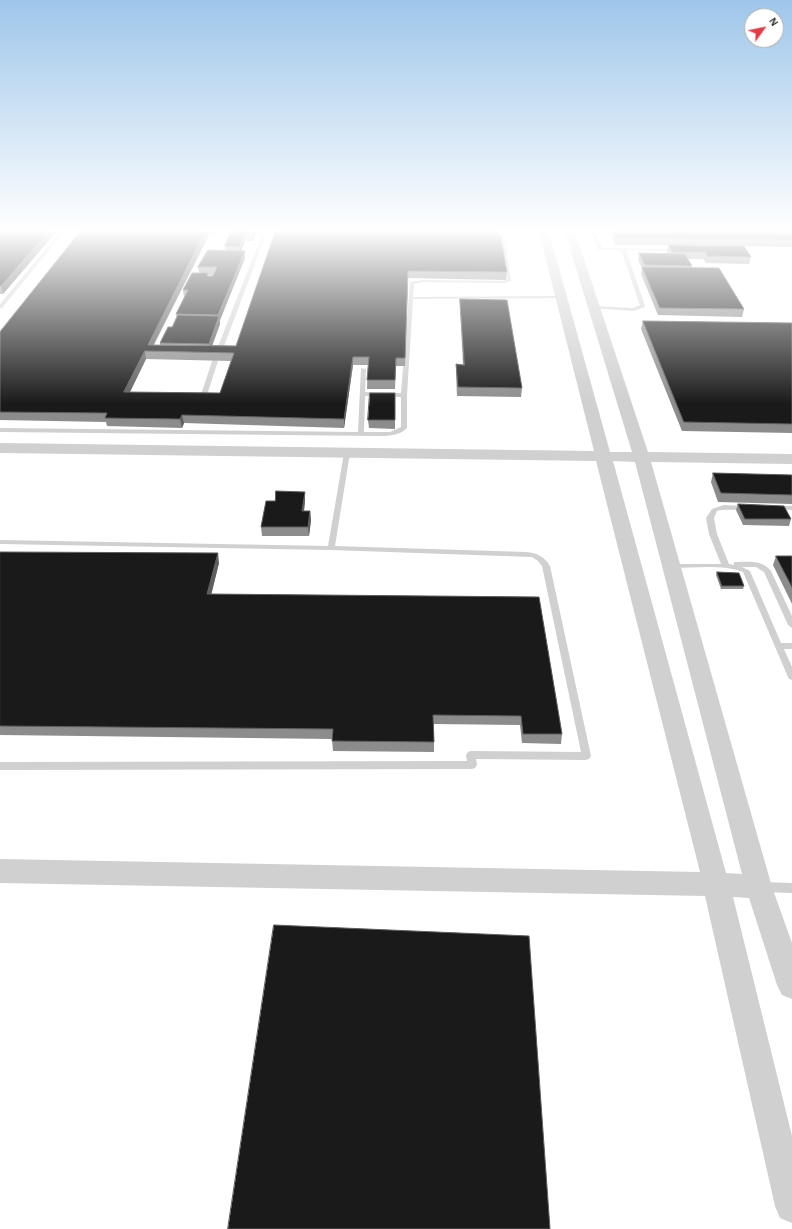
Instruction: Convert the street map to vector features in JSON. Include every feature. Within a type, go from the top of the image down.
[{"type":"street","points":[[560,289],[716,884],[792,1206]]},
{"type":"street","points":[[588,289],[642,458],[760,887],[792,985]]},
{"type":"street","points":[[0,448],[792,459]]},
{"type":"street","points":[[0,871],[716,884],[760,887]]},
{"type":"lane","points":[[0,307],[15,289]]},
{"type":"lane","points":[[218,354],[243,289]]},
{"type":"lane","points":[[0,430],[360,434],[401,431],[404,428],[404,395],[412,289]]},
{"type":"lane","points":[[593,307],[634,310],[643,306],[637,289]]},
{"type":"lane","points":[[411,298],[562,297]]},
{"type":"lane","points":[[202,401],[215,361]]},
{"type":"lane","points":[[360,434],[363,369]]},
{"type":"lane","points":[[362,394],[404,395]]},
{"type":"lane","points":[[194,432],[196,424]]},
{"type":"lane","points":[[331,548],[347,453]]},
{"type":"lane","points":[[726,566],[713,534],[710,518],[714,510],[724,507],[754,508]]},
{"type":"lane","points":[[770,508],[792,508]]},
{"type":"lane","points":[[0,542],[331,548],[522,554],[536,556],[543,560],[546,566],[586,756],[471,755],[472,765],[0,766]]},
{"type":"lane","points":[[726,566],[736,564],[760,565],[764,567],[792,625]]},
{"type":"lane","points":[[671,566],[726,566],[742,568],[746,571],[780,646],[792,677]]},
{"type":"lane","points":[[780,646],[792,646]]},
{"type":"lane","points":[[760,887],[792,888]]},
{"type":"building","points":[[34,289],[176,289],[148,345],[236,346],[255,289],[407,289],[405,358],[396,358],[395,380],[367,380],[369,357],[353,357],[344,419],[182,415],[180,419],[105,418],[107,413],[0,412],[0,332]],"holes":[[[145,351],[234,353],[220,393],[124,392]]]},
{"type":"building","points":[[229,289],[218,315],[176,314],[188,290],[183,290]]},
{"type":"building","points":[[652,289],[732,289],[744,309],[660,308]]},
{"type":"building","points":[[460,299],[507,300],[522,388],[458,387],[456,364],[464,365]]},
{"type":"building","points":[[178,315],[219,316],[209,344],[160,343],[168,327],[172,327]]},
{"type":"building","points":[[643,321],[792,323],[792,424],[684,422]]},
{"type":"building","points":[[370,393],[395,393],[395,420],[368,420]]},
{"type":"building","points":[[713,473],[792,475],[792,495],[721,493]]},
{"type":"building","points":[[276,491],[305,492],[302,511],[310,511],[308,527],[261,527],[266,501],[275,501]]},
{"type":"building","points":[[738,504],[784,506],[791,519],[745,519]]},
{"type":"building","points":[[0,552],[218,553],[207,594],[539,597],[562,734],[523,734],[521,716],[433,715],[434,742],[332,741],[333,729],[0,726]]},
{"type":"building","points":[[776,556],[792,556],[792,587]]},
{"type":"building","points":[[717,572],[739,573],[744,586],[722,586]]},
{"type":"building","points":[[274,925],[529,936],[550,1229],[228,1229]]}]
